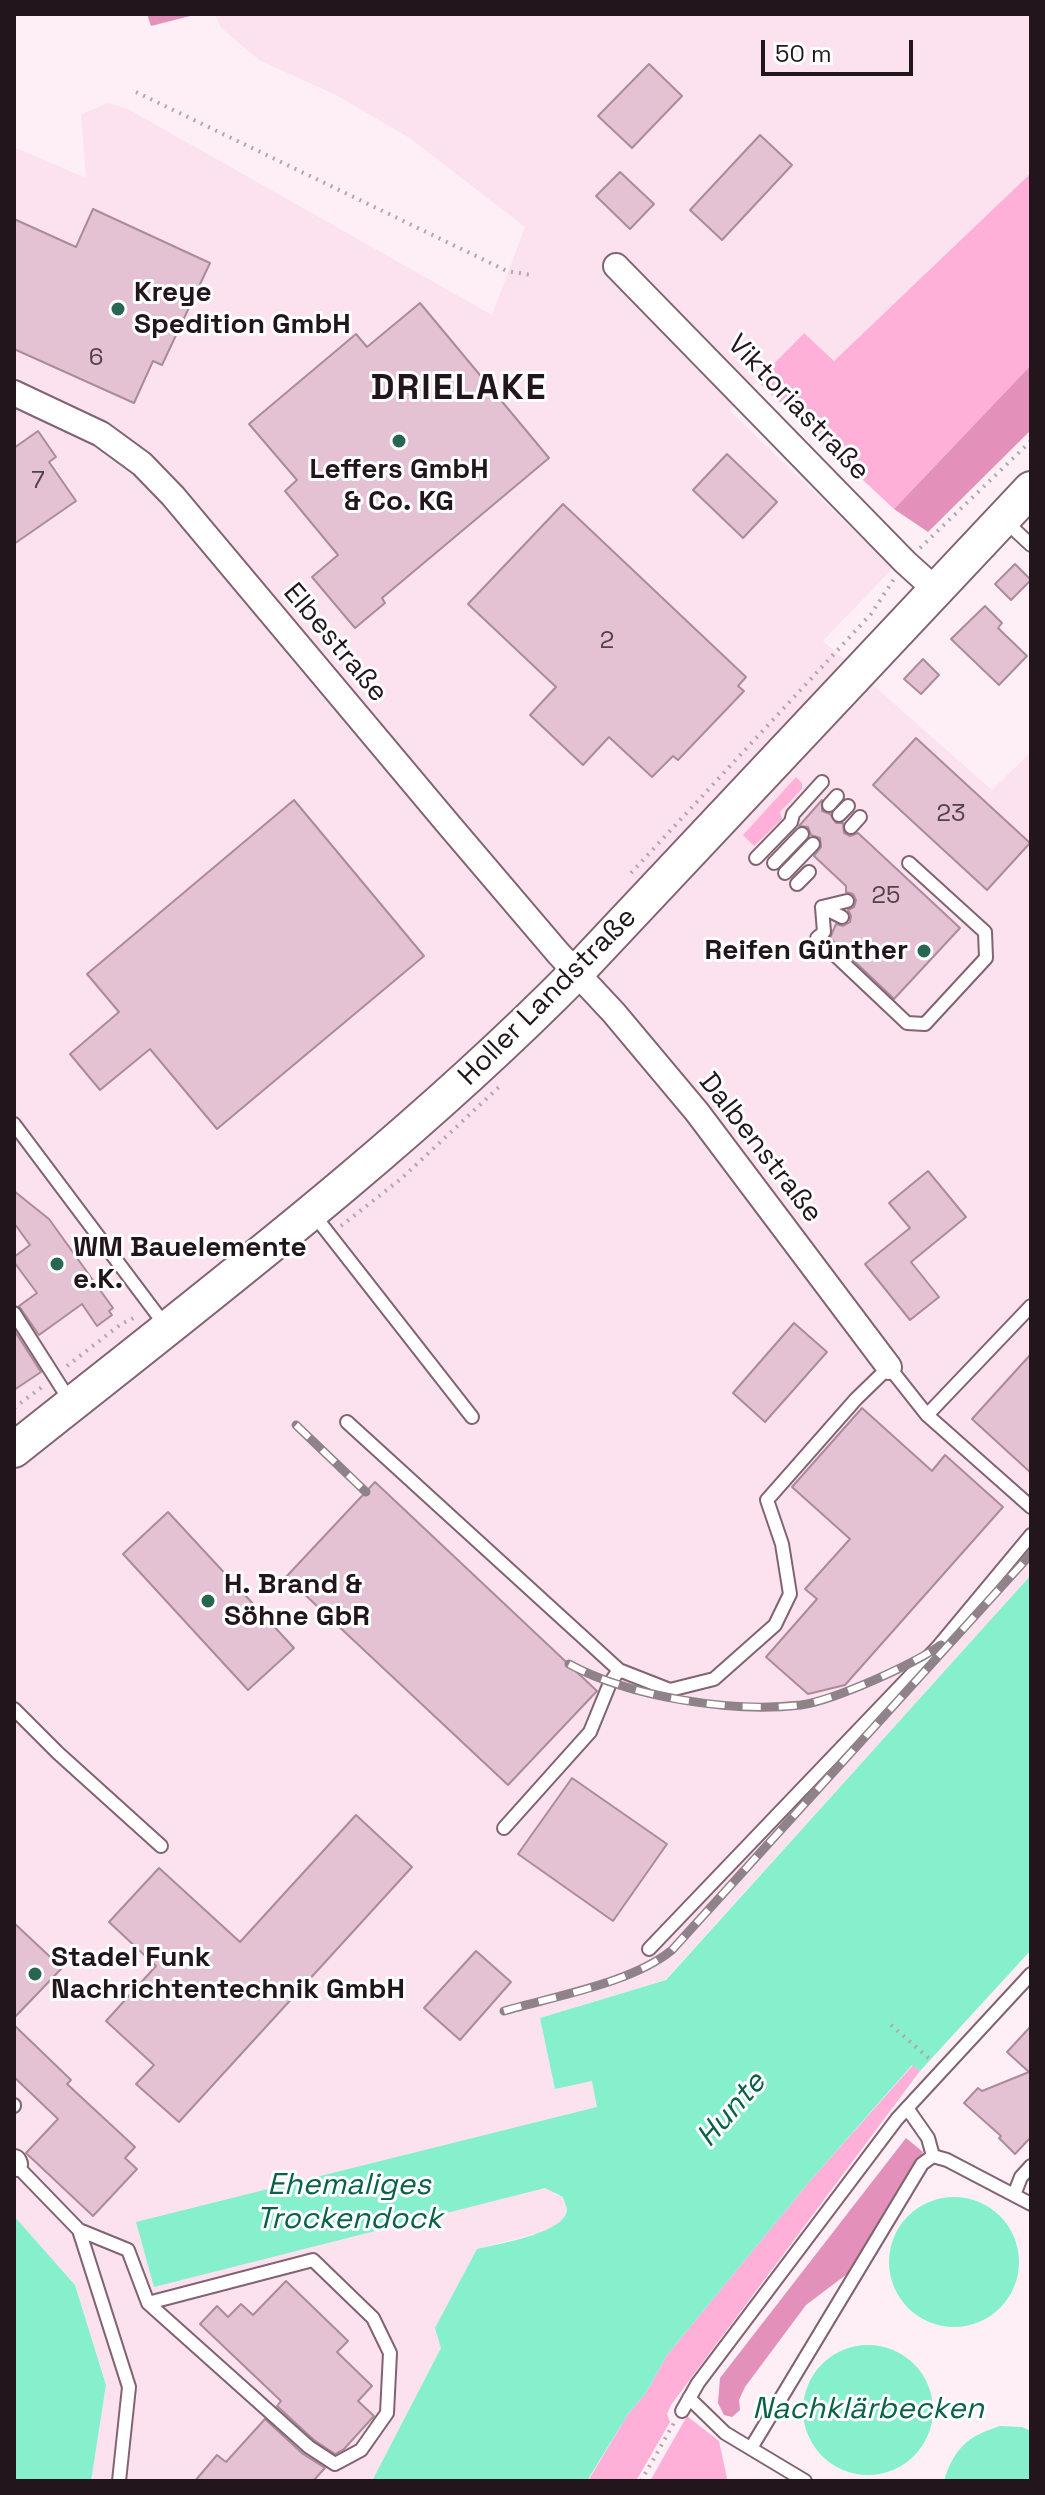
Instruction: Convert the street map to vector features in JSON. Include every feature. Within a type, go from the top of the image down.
[{"type":"main road","name":"Holler Landstraße","points":[[14,1450],[311,1211],[450,1095],[508,1042],[1031,489]]},
{"type":"street","name":"Viktoriastraße","points":[[616,266],[937,591]]},
{"type":"street","name":"Elbestraße","points":[[14,393],[101,434],[152,475],[576,973]]},
{"type":"street","name":"Dalbenstraße","points":[[576,973],[697,1112],[889,1367]]},
{"type":"lane","points":[[1003,519],[1031,545]]},
{"type":"lane","points":[[756,858],[791,822],[793,814],[822,782]]},
{"type":"lane","points":[[774,863],[802,834]]},
{"type":"lane","points":[[785,873],[813,844]]},
{"type":"lane","points":[[822,907],[824,932],[817,938],[907,1023],[925,1024],[986,958],[985,932],[909,863]]},
{"type":"lane","points":[[797,884],[809,872]]},
{"type":"lane","points":[[822,907],[847,901]]},
{"type":"lane","points":[[822,907],[842,917]]},
{"type":"lane","points":[[822,907],[831,929]]},
{"type":"lane","points":[[14,1124],[167,1327]]},
{"type":"lane","points":[[311,1211],[472,1417]]},
{"type":"lane","points":[[927,1415],[1031,1306]]},
{"type":"lane","points":[[14,1313],[72,1404]]},
{"type":"lane","points":[[347,1422],[619,1670],[670,1690],[714,1679],[775,1625],[790,1594],[782,1544],[767,1500],[856,1399],[889,1367],[927,1415],[1031,1507]]},
{"type":"lane","points":[[649,1949],[937,1648],[1031,1535]]},
{"type":"lane","points":[[504,1828],[590,1732],[610,1683],[619,1670]]},
{"type":"lane","points":[[14,1709],[161,1846]]},
{"type":"lane","points":[[682,2411],[698,2383],[907,2108],[1031,1974]]},
{"type":"lane","points":[[907,2108],[928,2138],[933,2156]]},
{"type":"lane","points":[[933,2156],[947,2160],[1031,2204]]},
{"type":"lane","points":[[751,2448],[922,2164],[933,2156]]},
{"type":"lane","points":[[15,2163],[79,2230],[128,2250],[148,2303],[309,2447],[335,2464],[361,2450],[387,2413],[390,2353],[373,2318],[313,2260],[148,2303]]},
{"type":"lane","points":[[1014,2195],[1021,2177],[1031,2166]]},
{"type":"lane","points":[[79,2230],[129,2387],[119,2481]]},
{"type":"lane","points":[[689,2398],[725,2433],[805,2481]]},
{"type":"path","points":[[136,92],[507,271],[531,275]]},
{"type":"path","points":[[891,2025],[931,2060]]},
{"type":"path","points":[[641,2481],[682,2411]]},
{"type":"shaded area","points":[[147,14],[198,14],[151,26]]},
{"type":"shaded area","points":[[215,14],[1031,14],[1031,173],[834,361],[803,333],[730,411],[893,568],[823,641],[992,790],[1031,752],[1031,1575],[665,1980],[540,2018],[592,2080],[598,2107],[553,2194],[563,2197],[567,2209],[564,2220],[553,2229],[477,2249],[441,2348],[372,2481],[91,2481],[106,2384],[75,2285],[14,2216],[14,147],[86,178],[81,114],[108,103],[128,109],[492,315],[525,227],[411,139],[338,96],[259,60],[221,28]],"holes":[[[796,778],[803,786],[779,812],[743,835]]]},
{"type":"shaded area","points":[[1031,173],[1031,365],[894,509],[757,381],[804,333],[834,361]]},
{"type":"shaded area","points":[[1031,365],[1031,430],[928,532],[894,509]]},
{"type":"shaded area","points":[[796,777],[802,783],[802,789],[780,812],[782,819],[754,846],[743,835]]},
{"type":"shaded area","points":[[913,2065],[920,2071],[671,2405],[667,2414],[670,2422],[636,2481],[588,2481],[667,2355],[809,2182]]},
{"type":"shaded area","points":[[906,2138],[923,2152],[855,2268],[806,2305],[745,2387],[739,2400],[740,2410],[732,2417],[724,2415],[718,2403],[720,2378]]},
{"type":"shaded area","points":[[687,2416],[719,2441],[727,2478],[725,2481],[650,2481]]},
{"type":"water","points":[[1031,1575],[1031,1950],[920,2071],[912,2065],[809,2182],[667,2355],[646,2393],[628,2414],[587,2481],[372,2481],[441,2348],[435,2328],[477,2249],[544,2231],[564,2217],[567,2209],[563,2197],[545,2188],[154,2287],[136,2222],[597,2107],[592,2081],[555,2089],[540,2018],[666,1980]]},
{"type":"water","name":"Nachklärbecken","points":[[954,2197],[979,2202],[1000,2216],[1014,2237],[1019,2262],[1014,2287],[1000,2308],[979,2322],[954,2327],[929,2322],[908,2308],[894,2287],[889,2262],[894,2237],[908,2216],[929,2202]]},
{"type":"water","points":[[14,2216],[75,2285],[106,2385],[91,2481],[14,2481]]},
{"type":"water","name":"Nachklärbecken","points":[[868,2345],[893,2350],[914,2364],[928,2385],[933,2410],[928,2435],[914,2456],[893,2470],[868,2475],[843,2470],[822,2456],[808,2435],[803,2410],[808,2385],[822,2364],[843,2350]]},
{"type":"water","name":"Nachklärbecken","points":[[1000,2426],[1022,2427],[1031,2431],[1031,2481],[944,2481],[952,2460],[964,2445],[979,2434]]},
{"type":"building","points":[[649,64],[682,96],[632,148],[598,116]]},
{"type":"building","points":[[760,135],[792,165],[722,240],[690,210]]},
{"type":"building","points":[[620,172],[654,204],[630,229],[596,196]]},
{"type":"building","name":"Kreye Spedition GmbH","points":[[93,209],[210,263],[162,365],[153,361],[134,403],[14,349],[14,219],[76,247]]},
{"type":"building","name":"Leffers GmbH & Co. KG","points":[[420,303],[549,458],[382,598],[385,603],[355,628],[312,577],[338,555],[285,491],[297,480],[249,424],[356,334],[367,347]]},
{"type":"building","points":[[38,431],[56,457],[49,462],[76,501],[14,544],[14,448]]},
{"type":"building","points":[[727,454],[777,502],[743,538],[693,490]]},
{"type":"building","points":[[563,504],[746,677],[738,686],[744,691],[678,760],[673,756],[652,777],[609,737],[583,765],[530,715],[556,687],[468,604]]},
{"type":"building","points":[[1015,564],[1031,580],[1011,600],[995,584]]},
{"type":"building","points":[[985,606],[1002,623],[998,628],[1027,656],[999,685],[951,639]]},
{"type":"building","points":[[923,659],[939,675],[921,694],[904,679]]},
{"type":"building","points":[[916,738],[1030,843],[987,890],[873,785]]},
{"type":"building","points":[[294,800],[424,956],[217,1129],[150,1049],[100,1090],[70,1054],[119,1012],[87,974]]},
{"type":"building","points":[[822,800],[822,811],[830,814],[836,823],[843,823],[844,833],[850,836],[858,833],[960,928],[894,999],[830,938],[836,924],[843,926],[850,922],[848,910],[854,907],[856,900],[853,894],[846,892],[846,886],[814,856],[821,847],[820,838],[811,835],[808,827],[799,826]]},
{"type":"building","points":[[928,1171],[966,1217],[911,1262],[939,1297],[910,1320],[865,1264],[910,1228],[889,1203]]},
{"type":"building","points":[[14,1191],[49,1219],[113,1308],[109,1311],[112,1315],[97,1326],[82,1304],[39,1335],[19,1306],[37,1293],[14,1262],[14,1257],[30,1245],[14,1223]]},
{"type":"building","points":[[794,1323],[827,1352],[765,1422],[733,1393]]},
{"type":"building","points":[[14,1330],[41,1372],[14,1390]]},
{"type":"building","points":[[1031,1354],[1031,1473],[972,1419]]},
{"type":"building","points":[[862,1408],[932,1471],[945,1455],[1003,1507],[845,1685],[808,1694],[766,1657],[817,1599],[805,1589],[850,1539],[792,1487]]},
{"type":"building","points":[[375,1482],[597,1691],[508,1785],[286,1577]]},
{"type":"building","name":"H. Brand & Söhne GbR","points":[[168,1512],[294,1648],[248,1690],[123,1554]]},
{"type":"building","points":[[572,1778],[667,1844],[613,1921],[518,1854]]},
{"type":"building","points":[[356,1815],[412,1867],[179,2122],[136,2084],[154,2065],[106,2021],[156,1966],[109,1922],[159,1868],[240,1942]]},
{"type":"building","name":"Stadel Funk Nachrichtentechnik GmbH","points":[[14,1923],[62,1968],[14,2018]]},
{"type":"building","points":[[476,1951],[511,1982],[460,2040],[424,2008]]},
{"type":"building","points":[[14,2025],[71,2080],[67,2084],[135,2147],[125,2158],[137,2169],[93,2216],[26,2153],[58,2119],[14,2077]]},
{"type":"building","points":[[1031,2026],[1031,2137],[1015,2154],[999,2138],[1001,2136],[964,2103],[978,2088],[982,2091],[1029,2072],[1007,2052]]},
{"type":"building","points":[[286,2281],[348,2341],[337,2352],[372,2386],[358,2401],[374,2416],[344,2449],[335,2454],[314,2440],[277,2406],[281,2401],[200,2324],[217,2306],[228,2317],[241,2304],[253,2315]]},
{"type":"building","points":[[265,2419],[303,2454],[325,2468],[313,2481],[195,2481],[217,2455],[226,2462]]},
{"type":"railway","points":[[296,1425],[366,1492]]},
{"type":"railway","points":[[504,2011],[615,1980],[672,1950],[1031,1554]]},
{"type":"railway","points":[[569,1664],[594,1676],[651,1694],[713,1704],[773,1707],[816,1702],[853,1689],[941,1645]]},
{"type":"place","name":"Kreye Spedition GmbH","points":[[118,309]]},
{"type":"place","name":"Leffers GmbH & Co. KG","points":[[399,441]]},
{"type":"place","name":"Reifen Günther","points":[[924,951]]},
{"type":"place","name":"WM Bauelemente e.K.","points":[[57,1264]]},
{"type":"place","name":"H. Brand & Söhne GbR","points":[[208,1601]]},
{"type":"place","name":"Stadel Funk Nachrichtentechnik GmbH","points":[[35,1974]]},
{"type":"district","name":"DRIELAKE","points":[[459,389]]},
{"type":"water label","name":"Hunte","points":[[732,2110]]},
{"type":"water label","name":"Ehemaliges Trockendock","points":[[349,2203]]}]
